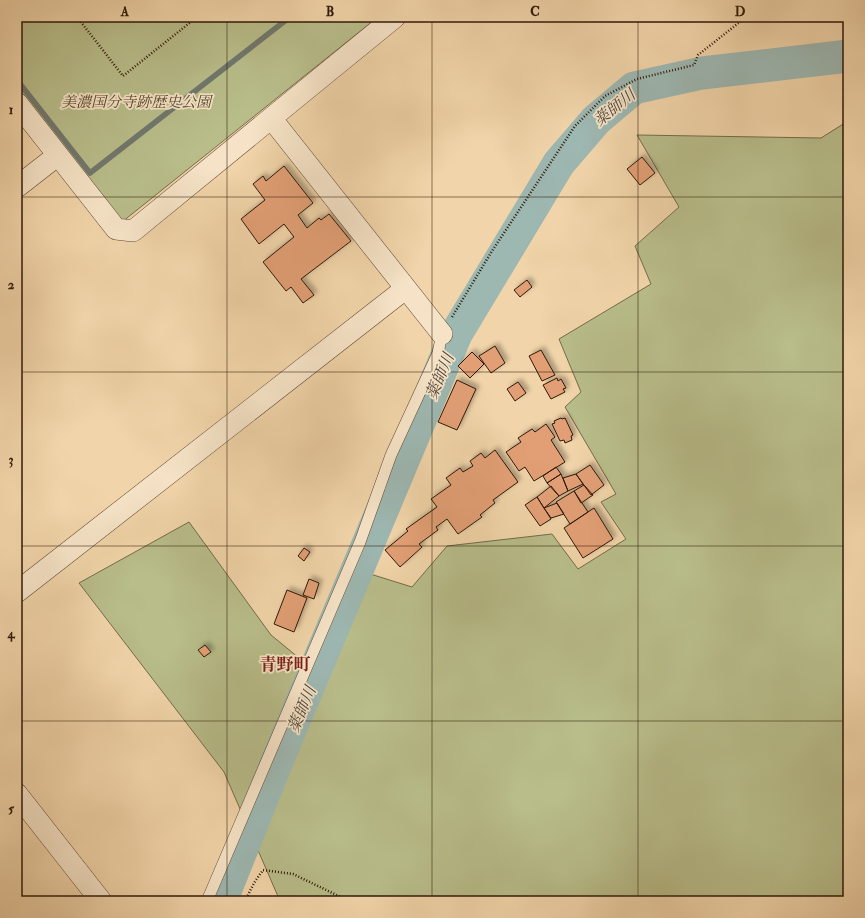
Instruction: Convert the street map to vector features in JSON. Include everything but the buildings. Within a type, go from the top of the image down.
[{"type":"street","points":[[17,103],[116,229],[133,231],[395,17]]},
{"type":"street","points":[[271,118],[404,289],[442,334]]},
{"type":"street","points":[[17,187],[58,155]]},
{"type":"street","points":[[17,592],[404,289]]},
{"type":"street","points":[[17,794],[101,901]]},
{"type":"lane","points":[[207,901],[360,542],[391,455],[438,353],[442,334]]},
{"type":"path","points":[[77,17],[123,76],[197,17]]},
{"type":"path","points":[[442,334],[492,251],[575,126],[605,96],[636,79],[694,65],[698,55],[746,17]]},
{"type":"path","points":[[245,901],[254,883],[264,870],[293,874],[349,901]]},
{"type":"green space","name":"美濃国分寺跡歴史公園","points":[[17,17],[378,17],[122,222],[17,89]]},
{"type":"green space","points":[[848,121],[848,901],[280,901],[224,772],[79,583],[189,522],[271,635],[321,676],[367,573],[412,587],[447,546],[552,534],[578,569],[626,539],[601,502],[616,494],[565,407],[581,392],[559,339],[651,284],[635,246],[679,207],[637,135],[821,138]]},
{"type":"waterway","points":[[17,80],[90,173],[290,17]]},
{"type":"waterway","name":"薬師川","points":[[221,901],[275,766],[456,334],[559,163],[596,120],[634,88],[702,73],[848,56]]},
{"type":"district","name":"青野町","points":[[285,664]]}]
